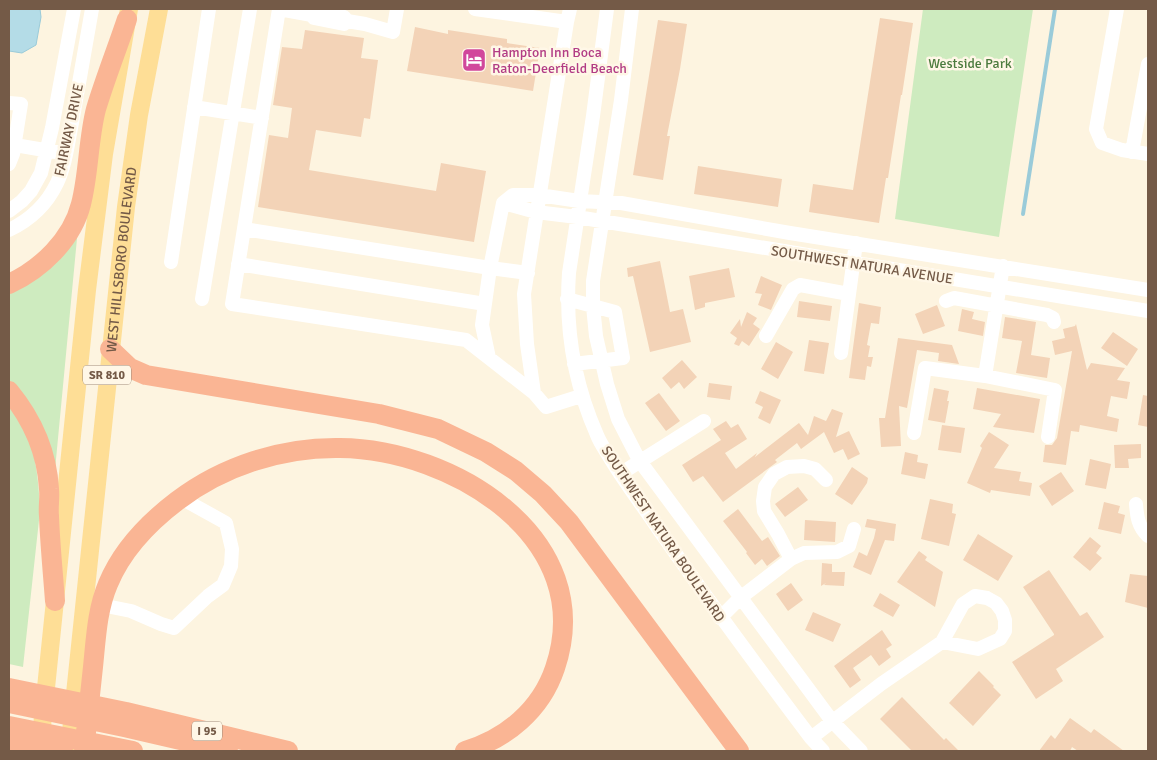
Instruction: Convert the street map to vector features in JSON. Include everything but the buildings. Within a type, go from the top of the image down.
[{"type":"highway","points":[[9,284],[29,274],[54,252],[78,214],[85,183],[96,111],[128,14]]},
{"type":"highway","points":[[110,350],[130,368],[146,375],[401,418],[455,436],[501,461],[543,494],[569,522],[739,751]]},
{"type":"highway","points":[[9,392],[21,407],[33,429],[45,462],[49,490],[48,514],[55,601]]},
{"type":"highway","points":[[9,740],[70,750],[101,605],[109,582],[127,550],[147,526],[181,498],[218,476],[260,459],[295,450],[354,448],[402,456],[436,467],[467,482],[510,513],[528,530],[543,550],[555,575],[564,611],[562,646],[554,673],[543,694],[528,714],[497,738],[465,751]]},
{"type":"highway","points":[[9,677],[81,702]]},
{"type":"highway","name":"I 95","points":[[9,688],[81,702],[125,720],[288,751]]},
{"type":"highway","points":[[9,703],[125,720],[228,751]]},
{"type":"highway","points":[[9,726],[128,750]]},
{"type":"highway","points":[[9,751],[14,751]]},
{"type":"main road","name":"WEST HILLSBORO BOULEVARD","points":[[70,750],[110,350],[132,160],[158,9]]},
{"type":"main road","name":"WEST HILLSBORO BOULEVARD","points":[[40,751],[92,244],[104,154],[128,14]]},
{"type":"street","name":"FAIRWAY DRIVE","points":[[9,211],[31,191],[41,173],[74,9]]},
{"type":"street","name":"FAIRWAY DRIVE","points":[[9,230],[20,225],[35,214],[48,199],[58,182],[66,153],[92,9]]},
{"type":"street","points":[[171,262],[209,9]]},
{"type":"street","points":[[202,299],[250,9]]},
{"type":"street","points":[[397,9],[392,32],[347,21],[344,17],[314,12],[312,15],[279,9],[232,304],[466,340],[534,393],[546,407],[581,396]]},
{"type":"street","points":[[475,9],[568,16],[524,294],[534,393]]},
{"type":"street","name":"SOUTHWEST NATURA BOULEVARD","points":[[606,9],[567,299],[569,332],[581,396],[597,437],[620,474],[720,618],[810,738],[823,751]]},
{"type":"street","name":"SOUTHWEST NATURA BOULEVARD","points":[[632,9],[621,100],[593,280],[596,336],[601,361],[618,419],[639,460],[740,598],[832,721],[861,751]]},
{"type":"street","points":[[1117,9],[1096,130],[1102,143],[1122,150],[1148,154]]},
{"type":"street","points":[[1132,152],[1148,64]]},
{"type":"street","points":[[9,102],[21,104],[13,141],[13,154],[9,164]]},
{"type":"street","points":[[194,107],[262,118]]},
{"type":"street","points":[[13,141],[66,153]]},
{"type":"street","name":"SOUTHWEST NATURA AVENUE","points":[[503,203],[513,195],[539,195],[579,201],[621,203],[1148,290]]},
{"type":"street","points":[[488,358],[482,325],[490,268],[503,203]]},
{"type":"street","name":"SOUTHWEST NATURA AVENUE","points":[[503,203],[536,212],[577,217],[1148,311]]},
{"type":"street","points":[[679,234],[683,214]]},
{"type":"street","points":[[244,229],[528,273]]},
{"type":"street","points":[[841,353],[856,243]]},
{"type":"street","points":[[238,264],[485,304]]},
{"type":"street","points":[[985,376],[1003,266]]},
{"type":"street","points":[[766,336],[793,289],[800,285],[849,294]]},
{"type":"street","points":[[946,300],[954,298],[1047,315],[1053,318],[1054,322]]},
{"type":"street","points":[[567,299],[615,312],[623,358],[574,364]]},
{"type":"street","points":[[914,432],[925,368],[985,376],[1055,390],[1048,437]]},
{"type":"street","points":[[620,474],[639,460],[704,420]]},
{"type":"street","points":[[791,559],[764,512],[765,487],[774,474],[787,467],[804,466],[815,469],[826,480]]},
{"type":"street","points":[[101,605],[131,611],[174,628],[208,596],[223,585],[232,566],[232,549],[226,522],[181,498]]},
{"type":"street","points":[[1136,504],[1140,527],[1148,536]]},
{"type":"street","points":[[720,618],[740,598],[791,559],[804,553],[837,552],[849,546],[854,529]]},
{"type":"street","points":[[810,738],[881,684],[942,642],[963,604],[975,596],[987,598],[996,603],[1002,611],[1005,620],[1004,632],[1000,639],[978,649],[942,642]]},
{"type":"green space","name":"Westside Park","points":[[923,9],[1033,9],[999,237],[895,219]]},
{"type":"green space","points":[[78,228],[55,470],[9,381],[9,290]]},
{"type":"green space","points":[[9,405],[24,423],[27,430],[33,449],[40,501],[23,667],[9,664]]},
{"type":"water","points":[[9,9],[40,9],[41,17],[36,45],[22,53],[9,51]]},
{"type":"waterway","points":[[1023,214],[1055,9]]},
{"type":"place","name":"Hampton Inn Boca Raton-Deerfield Beach","points":[[474,60]]}]
